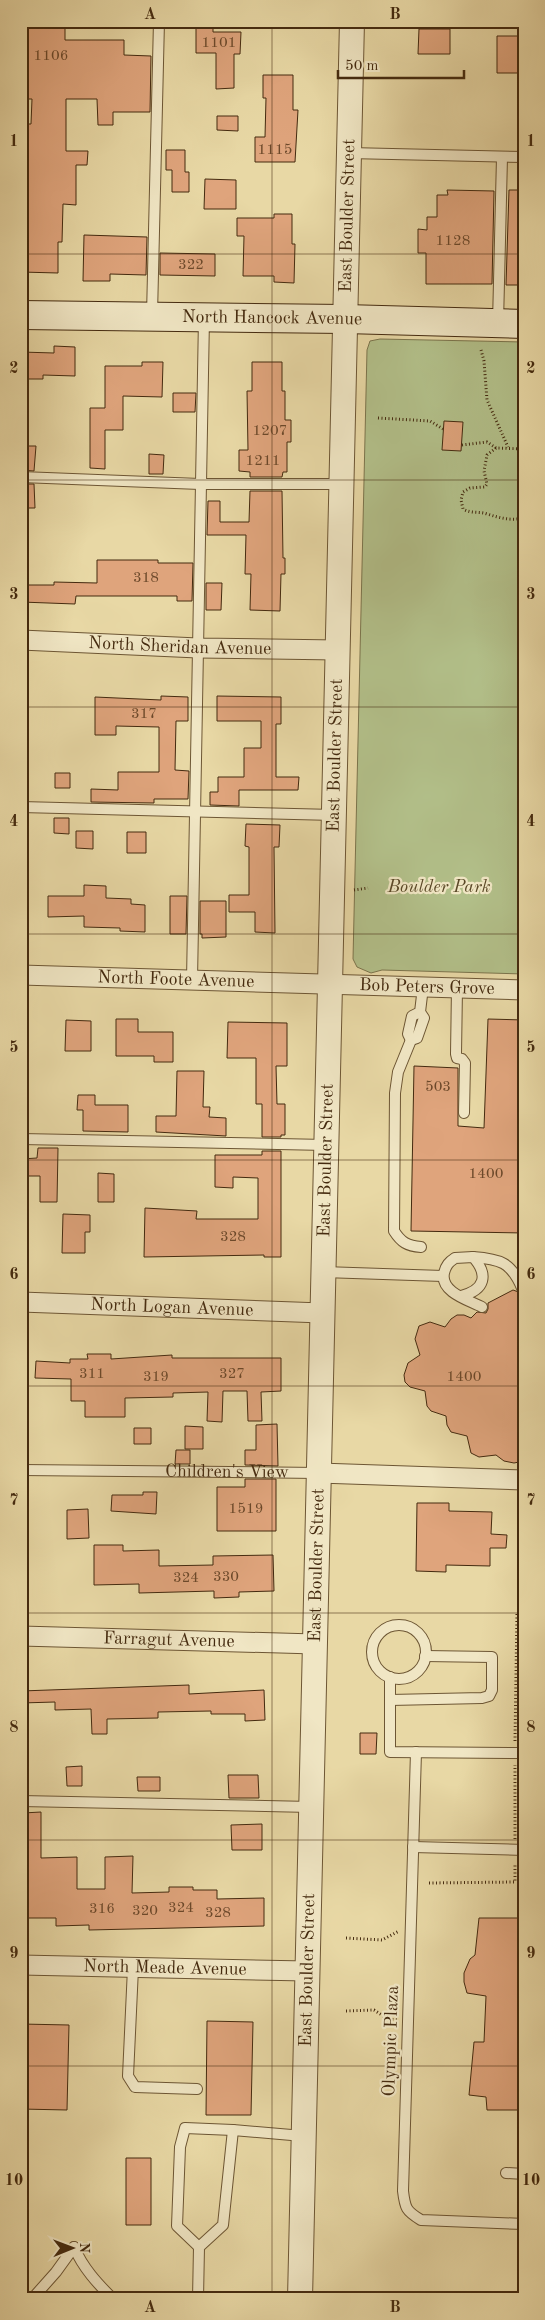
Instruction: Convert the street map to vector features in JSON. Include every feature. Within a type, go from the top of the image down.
[{"type":"main road","name":"North Hancock Avenue","points":[[21,316],[345,319],[511,323]]},
{"type":"street","name":"East Boulder Street","points":[[300,2299],[352,21]]},
{"type":"street","name":"North Sheridan Avenue","points":[[21,640],[198,648],[337,650]]},
{"type":"street","name":"North Foote Avenue","points":[[21,975],[330,983]]},
{"type":"street","name":"Bob Peters Grove","points":[[330,983],[524,990]]},
{"type":"street","name":"North Logan Avenue","points":[[21,1302],[322,1313]]},
{"type":"street","name":"Children's View","points":[[318,1473],[524,1480]]},
{"type":"street","name":"Farragut Avenue","points":[[21,1636],[315,1644]]},
{"type":"street","name":"North Meade Avenue","points":[[21,1965],[307,1971]]},
{"type":"lane","points":[[152,317],[159,21]]},
{"type":"lane","points":[[349,153],[524,157]]},
{"type":"lane","points":[[502,157],[511,323]]},
{"type":"lane","points":[[192,980],[204,317]]},
{"type":"lane","points":[[21,477],[200,484],[341,484]]},
{"type":"lane","points":[[21,807],[334,815]]},
{"type":"lane","points":[[420,1247],[410,1246],[400,1240],[394,1231],[395,1093],[398,1072],[411,1040],[408,1034],[412,1016],[420,1012],[423,987]]},
{"type":"lane","points":[[457,988],[456,1054],[465,1063],[464,1113]]},
{"type":"lane","points":[[21,1139],[326,1145]]},
{"type":"lane","points":[[461,1296],[474,1293],[482,1283],[482,1270],[473,1257]]},
{"type":"lane","points":[[482,1308],[450,1290],[443,1276],[446,1266],[456,1258],[492,1259],[507,1264],[516,1274],[522,1288]]},
{"type":"lane","points":[[323,1272],[443,1276]]},
{"type":"lane","name":"Children's View","points":[[21,1470],[318,1473]]},
{"type":"lane","points":[[398,1624],[416,1631],[425,1646],[425,1656],[423,1663],[412,1675],[398,1678],[390,1677],[382,1672],[372,1657],[372,1647],[381,1631],[398,1624]]},
{"type":"lane","points":[[390,1700],[482,1698],[489,1696],[492,1690],[492,1657],[425,1656]]},
{"type":"lane","points":[[390,1677],[390,1752],[520,1753]]},
{"type":"lane","name":"Olympic Plaza","points":[[416,1752],[403,2191],[405,2205],[409,2213],[421,2220],[524,2224]]},
{"type":"lane","points":[[21,1801],[311,1807]]},
{"type":"lane","points":[[413,1847],[519,1850]]},
{"type":"lane","points":[[133,1968],[128,2076],[135,2087],[197,2090]]},
{"type":"lane","points":[[199,2248],[177,2226],[180,2147],[185,2128],[304,2136]]},
{"type":"lane","points":[[198,2299],[199,2248],[223,2225],[233,2130]]},
{"type":"lane","points":[[506,2173],[524,2174]]},
{"type":"lane","points":[[32,2299],[56,2272],[74,2247],[80,2261],[113,2299]]},
{"type":"path","points":[[481,350],[484,361],[487,400],[508,447]]},
{"type":"path","points":[[378,418],[430,421],[443,429]]},
{"type":"path","points":[[462,445],[487,442],[496,448]]},
{"type":"path","points":[[524,449],[496,448],[486,454],[484,463],[487,484],[485,487],[470,488],[463,492],[461,500],[463,509],[471,513],[486,514],[497,519],[524,518]]},
{"type":"path","points":[[354,890],[368,888]]},
{"type":"path","points":[[428,1883],[515,1882],[519,1850],[520,1753],[516,1612]]},
{"type":"path","points":[[346,1938],[382,1940],[396,1931],[411,1930]]},
{"type":"path","points":[[346,2011],[374,2010],[388,2019],[408,2021]]},
{"type":"green space","name":"Boulder Park","points":[[380,339],[524,342],[524,974],[382,970],[371,973],[357,967],[353,959],[367,350],[370,341]]},
{"type":"building","points":[[25,21],[65,21],[65,40],[124,40],[124,55],[151,56],[150,112],[113,112],[113,125],[98,125],[97,99],[66,99],[66,151],[88,151],[87,165],[76,165],[76,205],[63,204],[62,242],[58,242],[58,273],[21,272],[21,227],[27,227],[27,189],[21,189],[21,163],[23,163],[24,124],[31,124],[32,99],[25,99]]},
{"type":"building","points":[[196,21],[213,21],[213,32],[241,32],[240,54],[234,54],[234,88],[216,89],[216,53],[196,53]]},
{"type":"building","points":[[419,29],[450,29],[450,54],[418,54]]},
{"type":"building","points":[[497,36],[519,36],[519,73],[497,73]]},
{"type":"building","points":[[263,75],[293,75],[293,110],[298,110],[295,162],[255,162],[255,137],[265,137],[266,98],[263,98]]},
{"type":"building","points":[[217,116],[238,116],[238,131],[217,130]]},
{"type":"building","points":[[166,150],[185,150],[185,172],[189,172],[189,192],[172,192],[172,170],[166,170]]},
{"type":"building","points":[[205,179],[236,180],[236,209],[204,209]]},
{"type":"building","points":[[447,190],[494,191],[492,284],[426,284],[426,253],[418,253],[418,229],[427,230],[427,217],[437,217],[437,195],[448,195]]},
{"type":"building","points":[[509,190],[524,190],[524,285],[506,285]]},
{"type":"building","points":[[274,214],[292,214],[292,244],[295,244],[294,283],[274,282],[274,276],[243,276],[244,236],[237,236],[237,218],[274,218]]},
{"type":"building","points":[[84,235],[147,237],[146,275],[110,274],[110,281],[83,281]]},
{"type":"building","points":[[160,253],[215,254],[215,276],[160,275]]},
{"type":"building","points":[[54,346],[75,347],[75,376],[43,375],[43,379],[26,379],[26,372],[21,372],[21,352],[54,353]]},
{"type":"building","points":[[142,362],[163,362],[162,397],[123,396],[123,430],[105,430],[105,469],[90,468],[90,408],[105,408],[105,366],[142,366]]},
{"type":"building","points":[[252,362],[282,362],[285,420],[291,420],[291,442],[287,442],[287,472],[283,472],[282,477],[250,477],[250,472],[239,471],[239,450],[248,450],[247,391],[252,391]]},
{"type":"building","points":[[173,393],[196,393],[195,412],[173,412]]},
{"type":"building","points":[[444,421],[463,422],[461,451],[442,450]]},
{"type":"building","points":[[21,446],[36,446],[34,471],[21,470]]},
{"type":"building","points":[[149,454],[164,455],[163,474],[149,474]]},
{"type":"building","points":[[21,484],[34,484],[35,508],[21,508]]},
{"type":"building","points":[[250,491],[282,491],[285,574],[281,574],[280,611],[250,610],[251,574],[245,574],[246,535],[207,535],[208,501],[220,501],[220,522],[249,522]]},
{"type":"building","points":[[97,560],[158,560],[158,563],[193,563],[192,601],[177,601],[177,596],[76,596],[75,604],[21,602],[21,585],[54,585],[54,582],[97,583]]},
{"type":"building","points":[[206,583],[222,583],[221,610],[206,610]]},
{"type":"building","points":[[161,696],[188,697],[188,721],[176,721],[175,770],[189,771],[188,799],[154,799],[154,803],[91,802],[91,789],[118,790],[118,772],[159,772],[159,727],[116,726],[116,735],[95,735],[95,697],[161,700]]},
{"type":"building","points":[[217,696],[281,697],[281,724],[276,724],[276,777],[299,777],[298,790],[239,790],[239,806],[210,805],[210,792],[218,792],[218,777],[244,777],[244,748],[261,748],[261,721],[217,721]]},
{"type":"building","points":[[55,773],[70,773],[70,788],[55,788]]},
{"type":"building","points":[[54,818],[69,818],[69,834],[54,833]]},
{"type":"building","points":[[246,824],[280,825],[279,847],[274,847],[275,933],[255,932],[255,912],[229,912],[229,895],[249,895],[249,847],[245,846]]},
{"type":"building","points":[[76,831],[93,831],[93,849],[76,848]]},
{"type":"building","points":[[127,832],[146,832],[146,853],[127,853]]},
{"type":"building","points":[[84,885],[106,886],[106,898],[131,899],[131,904],[145,905],[145,932],[120,931],[120,928],[84,927],[84,916],[48,917],[48,896],[84,896]]},
{"type":"building","points":[[170,896],[187,896],[186,934],[170,934]]},
{"type":"building","points":[[200,901],[226,901],[226,937],[202,938],[202,934],[200,934]]},
{"type":"building","points":[[116,1019],[138,1019],[138,1032],[173,1032],[173,1062],[154,1062],[154,1056],[116,1056]]},
{"type":"building","points":[[488,1019],[524,1020],[524,1233],[411,1231],[414,1066],[458,1068],[458,1126],[484,1128]]},
{"type":"building","points":[[66,1020],[91,1021],[91,1051],[65,1051]]},
{"type":"building","points":[[228,1022],[287,1023],[287,1066],[276,1066],[277,1104],[285,1104],[285,1135],[281,1135],[281,1137],[262,1137],[262,1104],[256,1104],[256,1058],[227,1058]]},
{"type":"building","points":[[177,1071],[204,1071],[203,1107],[210,1107],[209,1117],[226,1118],[226,1136],[156,1132],[156,1116],[176,1116]]},
{"type":"building","points":[[78,1095],[95,1095],[95,1105],[128,1105],[128,1132],[83,1131],[83,1110],[77,1110]]},
{"type":"building","points":[[38,1148],[58,1148],[57,1202],[40,1202],[40,1176],[21,1176],[21,1159],[37,1158]]},
{"type":"building","points":[[262,1151],[281,1151],[281,1257],[264,1257],[264,1255],[144,1257],[145,1208],[197,1211],[196,1219],[258,1219],[258,1178],[233,1177],[233,1188],[215,1187],[215,1155],[262,1155]]},
{"type":"building","points":[[98,1173],[114,1174],[114,1202],[98,1202]]},
{"type":"building","points":[[63,1214],[90,1215],[90,1232],[85,1232],[85,1253],[62,1253]]},
{"type":"building","points":[[513,1290],[524,1294],[524,1461],[514,1463],[504,1461],[496,1455],[479,1457],[471,1453],[467,1436],[451,1432],[447,1425],[446,1416],[431,1411],[427,1406],[425,1391],[410,1387],[405,1382],[404,1375],[408,1363],[420,1355],[415,1339],[419,1326],[430,1322],[445,1327],[457,1315],[471,1318],[477,1312],[486,1313],[488,1303]]},
{"type":"building","points":[[87,1354],[111,1354],[111,1359],[172,1355],[172,1358],[281,1358],[281,1391],[261,1392],[262,1421],[248,1421],[247,1391],[223,1391],[222,1422],[207,1421],[208,1392],[173,1393],[173,1397],[125,1398],[125,1417],[85,1417],[85,1401],[71,1401],[71,1379],[35,1378],[36,1361],[70,1363],[70,1359],[88,1359]]},
{"type":"building","points":[[277,1424],[278,1466],[245,1465],[245,1450],[256,1450],[256,1425]]},
{"type":"building","points":[[185,1426],[203,1427],[203,1449],[185,1449]]},
{"type":"building","points":[[134,1428],[151,1428],[151,1444],[134,1444]]},
{"type":"building","points":[[176,1450],[190,1450],[190,1464],[175,1464]]},
{"type":"building","points":[[245,1479],[276,1479],[276,1531],[217,1531],[217,1487],[245,1487]]},
{"type":"building","points":[[143,1492],[157,1492],[156,1514],[111,1511],[112,1495],[143,1495]]},
{"type":"building","points":[[417,1503],[449,1503],[449,1511],[492,1512],[491,1534],[507,1535],[506,1548],[490,1548],[490,1566],[446,1565],[446,1572],[416,1571]]},
{"type":"building","points":[[88,1509],[89,1538],[67,1539],[67,1510]]},
{"type":"building","points":[[94,1545],[123,1545],[123,1551],[159,1550],[159,1566],[213,1565],[213,1556],[273,1555],[274,1591],[239,1592],[239,1597],[214,1598],[214,1591],[139,1593],[139,1584],[94,1585]]},
{"type":"building","points":[[189,1685],[189,1694],[264,1690],[265,1720],[245,1721],[245,1714],[211,1714],[211,1711],[158,1712],[158,1718],[107,1719],[107,1734],[92,1734],[91,1709],[55,1710],[55,1702],[21,1703],[21,1691]]},
{"type":"building","points":[[360,1733],[377,1733],[376,1754],[360,1754]]},
{"type":"building","points":[[82,1766],[82,1786],[67,1786],[66,1767]]},
{"type":"building","points":[[228,1775],[258,1775],[259,1798],[229,1798]]},
{"type":"building","points":[[137,1777],[160,1777],[160,1791],[138,1791]]},
{"type":"building","points":[[41,1812],[41,1858],[77,1857],[77,1889],[105,1889],[105,1857],[133,1856],[132,1893],[169,1892],[169,1887],[193,1887],[193,1890],[217,1890],[217,1899],[264,1898],[264,1926],[89,1930],[89,1925],[56,1926],[56,1918],[21,1918],[21,1895],[26,1895],[23,1813]]},
{"type":"building","points":[[262,1824],[262,1850],[232,1850],[231,1825]]},
{"type":"building","points":[[479,1918],[524,1918],[524,2110],[487,2110],[486,2097],[469,2095],[474,2042],[484,2042],[486,1996],[467,1993],[464,1982],[464,1973],[470,1959],[475,1955]]},
{"type":"building","points":[[207,2021],[253,2022],[251,2115],[206,2115]]},
{"type":"building","points":[[21,2024],[69,2025],[67,2110],[21,2109]]},
{"type":"building","points":[[126,2158],[151,2158],[151,2225],[126,2225]]}]
